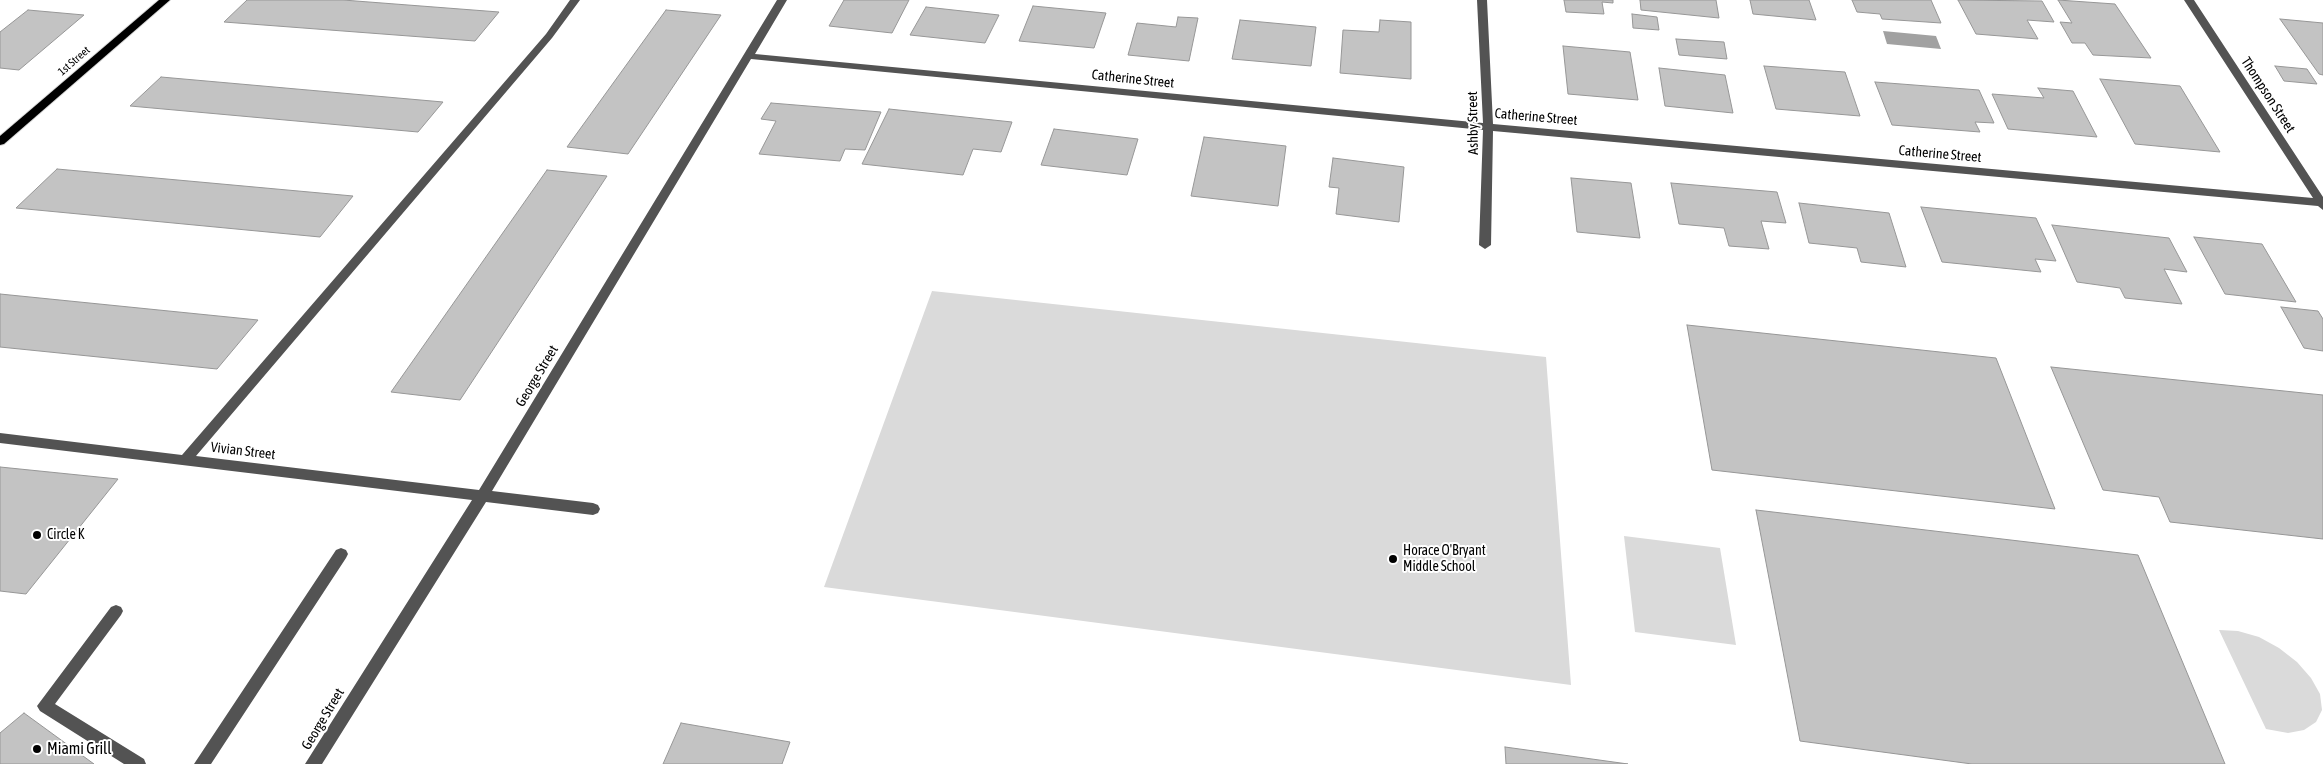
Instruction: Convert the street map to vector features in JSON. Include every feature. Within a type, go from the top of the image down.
[{"type":"main road","name":"1st Street","points":[[0,142],[165,0]]},
{"type":"street","points":[[184,460],[549,36],[575,0]]},
{"type":"street","name":"George Street","points":[[313,764],[482,496],[782,0]]},
{"type":"street","name":"Ashby Street","points":[[1482,0],[1488,127],[1486,245]]},
{"type":"street","name":"Thompson Street","points":[[2189,0],[2322,204]]},
{"type":"street","name":"Catherine Street","points":[[748,56],[2322,204]]},
{"type":"street","name":"Vivian Street","points":[[0,438],[593,509]]},
{"type":"street","points":[[202,764],[341,554]]},
{"type":"street","points":[[116,611],[46,706],[138,764]]},
{"type":"shaded area","points":[[1883,31],[1936,36],[1941,49],[1887,44]]},
{"type":"shaded area","points":[[932,291],[1546,357],[1571,685],[824,587]]},
{"type":"shaded area","points":[[1624,536],[1720,548],[1736,645],[1635,632]]},
{"type":"shaded area","points":[[2219,630],[2238,631],[2259,637],[2279,648],[2297,662],[2311,678],[2320,694],[2322,710],[2316,722],[2304,730],[2288,733],[2266,729]]},
{"type":"building","points":[[247,0],[343,0],[499,12],[475,41],[224,22]]},
{"type":"building","points":[[844,0],[909,0],[892,33],[829,26]]},
{"type":"building","points":[[1564,0],[1613,0],[1613,3],[1602,2],[1604,14],[1566,12]]},
{"type":"building","points":[[1640,0],[1716,0],[1719,18],[1641,10]]},
{"type":"building","points":[[1750,0],[1809,0],[1816,20],[1753,14]]},
{"type":"building","points":[[1852,0],[1931,0],[1941,23],[1882,19],[1880,14],[1857,12]]},
{"type":"building","points":[[1958,0],[2042,1],[2054,22],[2027,20],[2038,39],[1976,34]]},
{"type":"building","points":[[2058,0],[2115,4],[2151,58],[2093,55],[2085,43],[2072,43],[2060,22],[2072,23]]},
{"type":"building","points":[[1033,6],[1106,13],[1094,48],[1019,41]]},
{"type":"building","points":[[926,7],[999,15],[985,43],[910,35]]},
{"type":"building","points":[[28,10],[84,15],[19,70],[0,68],[0,32]]},
{"type":"building","points":[[666,10],[721,15],[628,154],[567,147]]},
{"type":"building","points":[[1632,14],[1657,17],[1659,30],[1633,28]]},
{"type":"building","points":[[1178,17],[1198,18],[1189,61],[1128,55],[1137,23],[1176,27]]},
{"type":"building","points":[[2280,19],[2323,23],[2323,75],[2319,74]]},
{"type":"building","points":[[1240,20],[1316,27],[1311,66],[1232,59]]},
{"type":"building","points":[[1380,20],[1411,22],[1411,79],[1340,73],[1343,30],[1379,32]]},
{"type":"building","points":[[1676,39],[1724,42],[1727,59],[1679,55]]},
{"type":"building","points":[[1563,46],[1630,52],[1638,100],[1568,94]]},
{"type":"building","points":[[1764,66],[1845,72],[1860,116],[1776,109]]},
{"type":"building","points":[[2275,66],[2307,69],[2317,84],[2284,81]]},
{"type":"building","points":[[1659,68],[1725,75],[1733,113],[1665,106]]},
{"type":"building","points":[[161,77],[443,102],[418,132],[130,106]]},
{"type":"building","points":[[2100,79],[2180,86],[2220,152],[2135,144]]},
{"type":"building","points":[[1875,82],[1979,90],[1994,123],[1975,122],[1980,132],[1892,125]]},
{"type":"building","points":[[2038,88],[2073,91],[2097,137],[2008,129],[1992,94],[2044,98]]},
{"type":"building","points":[[771,103],[881,112],[865,150],[845,149],[840,161],[759,154],[776,121],[761,119]]},
{"type":"building","points":[[889,109],[1012,122],[1001,152],[973,149],[963,175],[862,164]]},
{"type":"building","points":[[1054,129],[1138,139],[1127,175],[1041,165]]},
{"type":"building","points":[[1204,137],[1286,146],[1278,206],[1191,196]]},
{"type":"building","points":[[1333,158],[1404,167],[1399,222],[1336,214],[1339,188],[1329,187]]},
{"type":"building","points":[[57,169],[353,196],[320,237],[16,208]]},
{"type":"building","points":[[547,170],[607,176],[460,400],[391,392]]},
{"type":"building","points":[[1571,178],[1631,183],[1640,238],[1577,232]]},
{"type":"building","points":[[1671,183],[1777,192],[1786,223],[1761,221],[1769,249],[1729,246],[1724,228],[1679,224]]},
{"type":"building","points":[[1799,203],[1889,213],[1906,267],[1861,262],[1857,248],[1809,243]]},
{"type":"building","points":[[1921,207],[2036,218],[2056,261],[2035,259],[2041,272],[1942,262]]},
{"type":"building","points":[[2052,225],[2169,238],[2187,272],[2164,269],[2182,304],[2125,298],[2120,288],[2077,282]]},
{"type":"building","points":[[2194,237],[2262,244],[2296,302],[2225,294]]},
{"type":"building","points":[[0,294],[258,320],[217,369],[0,347]]},
{"type":"building","points":[[2281,307],[2318,311],[2323,319],[2323,351],[2304,348]]},
{"type":"building","points":[[1687,325],[1996,358],[2055,509],[1712,470]]},
{"type":"building","points":[[2051,367],[2323,395],[2323,539],[2170,522],[2159,497],[2103,490]]},
{"type":"building","name":"Circle K","points":[[0,467],[118,479],[26,594],[0,591]]},
{"type":"building","points":[[1756,510],[2138,555],[2225,764],[1972,764],[1800,741]]},
{"type":"building","name":"Miami Grill","points":[[24,713],[94,764],[0,764],[0,733]]},
{"type":"building","points":[[681,723],[790,742],[782,764],[663,764]]},
{"type":"building","points":[[1505,747],[1628,764],[1506,764]]},
{"type":"place","name":"Circle K","points":[[37,535]]},
{"type":"place","name":"Horace O'Bryant Middle School","points":[[1393,559]]},
{"type":"place","name":"Miami Grill","points":[[37,749]]}]
